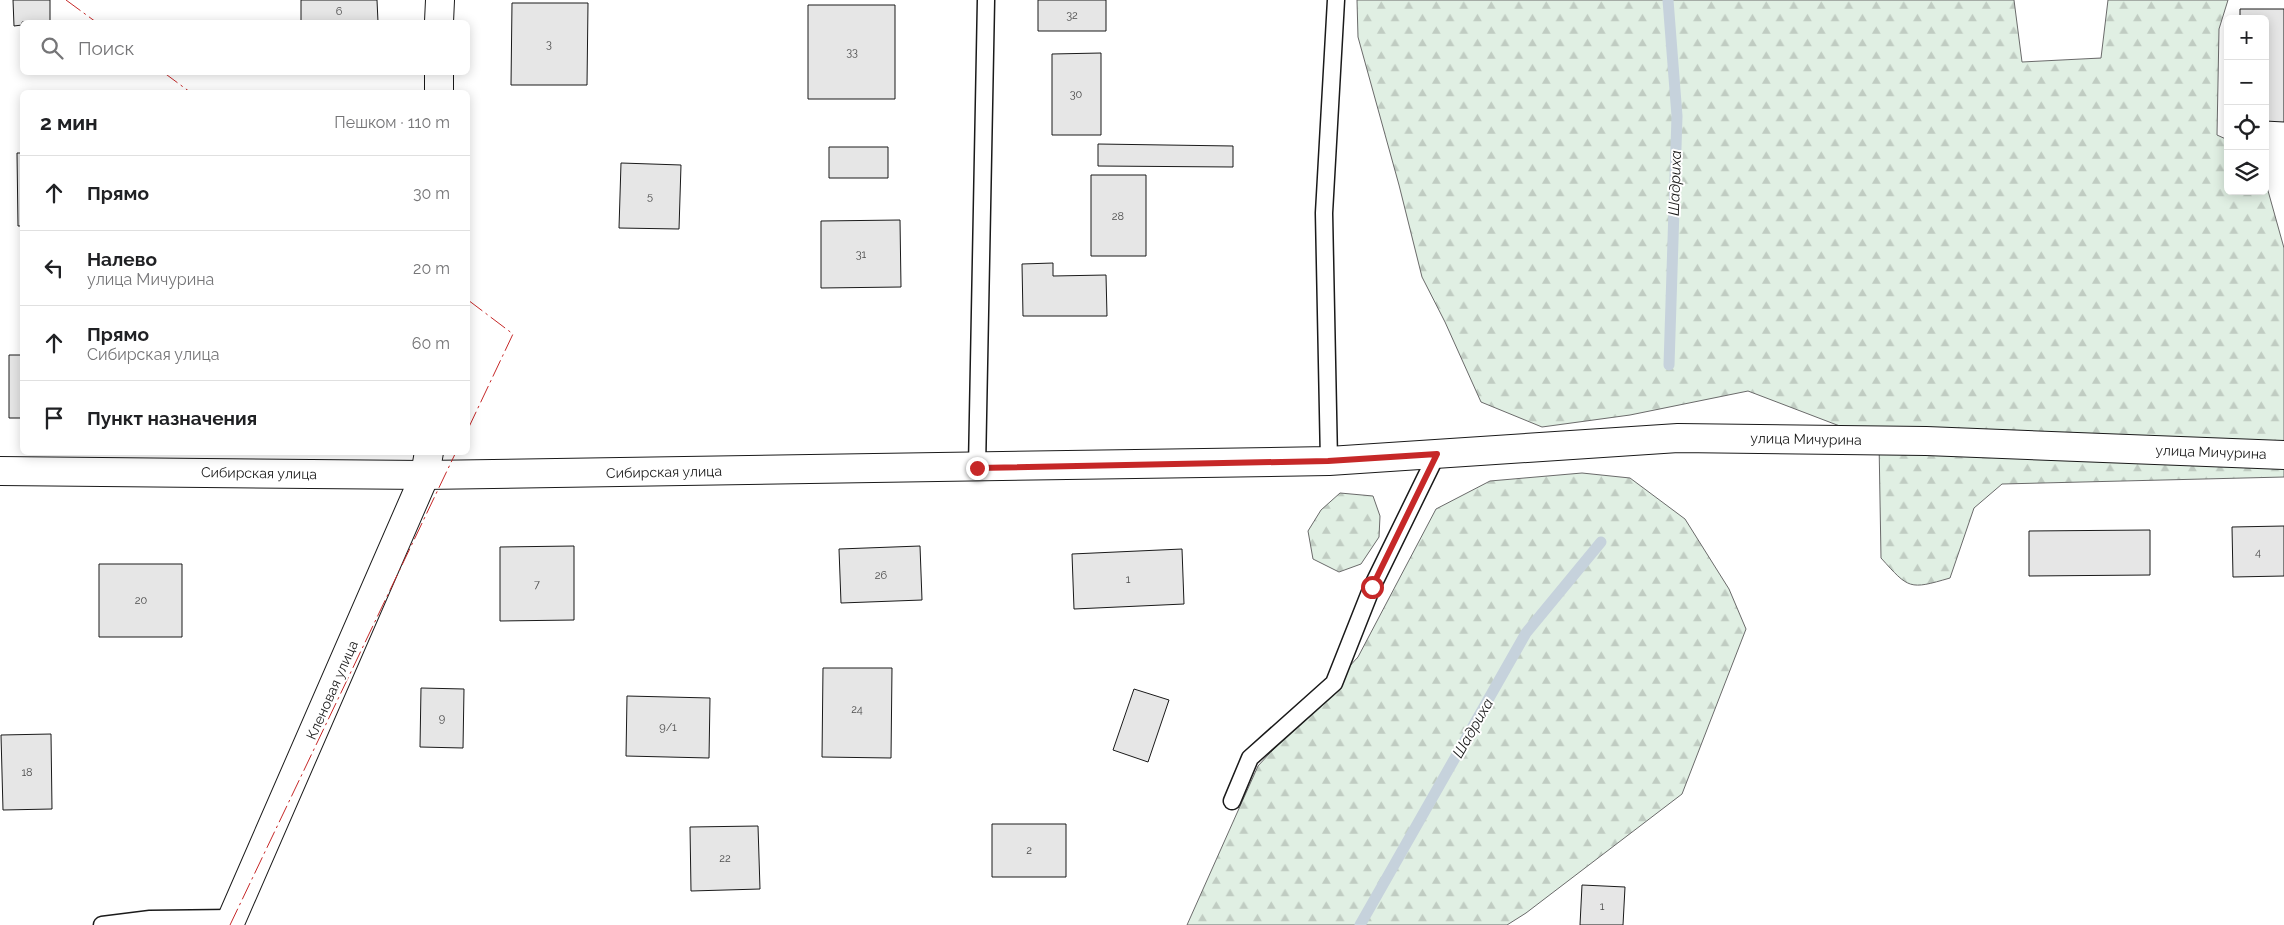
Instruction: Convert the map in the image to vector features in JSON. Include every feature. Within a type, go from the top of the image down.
[{"type":"street","points":[[439,20],[440,0]]},
{"type":"street","points":[[439,75],[439,90]]},
{"type":"street","name":"улица Мичурина","points":[[1328,461],[1678,438],[1926,441],[2284,455]]},
{"type":"street","name":"Сибирская улица","points":[[0,471],[427,464],[977,468],[1328,461]]},
{"type":"street","name":"Кленовая улица","points":[[230,922],[427,464]]},
{"type":"lane","points":[[977,468],[986,0]]},
{"type":"lane","points":[[1328,461],[1324,213],[1336,0]]},
{"type":"lane","points":[[1232,801],[1250,758],[1334,683],[1372,587],[1437,454]]},
{"type":"lane","points":[[102,925],[150,919],[230,922]]},
{"type":"green space","points":[[1357,0],[2014,0],[2022,62],[2101,58],[2108,0],[2228,0],[2219,29],[2217,135],[2224,138],[2224,195],[2269,194],[2284,248],[2284,477],[2002,484],[1974,508],[1950,578],[1918,585],[1904,581],[1881,558],[1879,441],[1748,391],[1630,415],[1542,427],[1481,402],[1445,322],[1422,277],[1358,37]]},
{"type":"green space","points":[[1582,473],[1630,478],[1685,519],[1729,589],[1746,629],[1682,794],[1526,913],[1507,925],[1187,925],[1258,766],[1358,657],[1436,509],[1490,481]]},
{"type":"green space","points":[[1340,493],[1373,496],[1380,516],[1379,537],[1361,564],[1339,572],[1313,559],[1308,531],[1321,510]]},
{"type":"building","points":[[13,0],[50,0],[50,20],[20,20],[20,25],[14,26]]},
{"type":"building","points":[[301,0],[377,0],[378,20],[301,20]]},
{"type":"building","points":[[1038,0],[1106,0],[1106,31],[1038,31]]},
{"type":"building","points":[[512,3],[588,3],[587,85],[511,85]]},
{"type":"building","points":[[808,5],[895,5],[895,99],[808,99]]},
{"type":"building","points":[[2240,9],[2284,9],[2284,122],[2269,121],[2269,15],[2240,15]]},
{"type":"building","points":[[1101,53],[1101,135],[1052,135],[1052,54]]},
{"type":"building","points":[[1098,144],[1233,146],[1233,167],[1098,166]]},
{"type":"building","points":[[829,147],[888,147],[888,178],[829,178]]},
{"type":"building","points":[[17,153],[20,153],[20,226],[18,226]]},
{"type":"building","points":[[621,163],[681,165],[679,229],[619,228]]},
{"type":"building","points":[[1091,175],[1146,175],[1146,256],[1091,256]]},
{"type":"building","points":[[900,220],[901,287],[821,288],[821,221]]},
{"type":"building","points":[[1053,263],[1053,276],[1106,275],[1107,316],[1023,316],[1022,264]]},
{"type":"building","points":[[9,355],[20,355],[20,418],[9,418]]},
{"type":"building","points":[[2284,526],[2284,576],[2233,577],[2232,527]]},
{"type":"building","points":[[2150,530],[2150,575],[2029,576],[2029,531]]},
{"type":"building","points":[[574,546],[574,620],[500,621],[500,547]]},
{"type":"building","points":[[920,546],[922,600],[841,603],[839,549]]},
{"type":"building","points":[[1182,549],[1184,604],[1074,609],[1072,554]]},
{"type":"building","points":[[99,564],[182,564],[182,637],[99,637]]},
{"type":"building","points":[[823,668],[892,668],[891,758],[822,757]]},
{"type":"building","points":[[421,688],[464,689],[463,748],[420,747]]},
{"type":"building","points":[[1134,689],[1169,700],[1148,762],[1113,750]]},
{"type":"building","points":[[627,696],[710,698],[709,758],[626,756]]},
{"type":"building","points":[[51,734],[52,809],[3,810],[1,735]]},
{"type":"building","points":[[992,824],[1066,824],[1066,877],[992,877]]},
{"type":"building","points":[[758,826],[760,889],[691,891],[690,827]]},
{"type":"building","points":[[1582,885],[1625,887],[1623,925],[1580,925]]},
{"type":"waterway","name":"Шадриха","points":[[1668,0],[1677,116],[1669,365]]},
{"type":"waterway","name":"Шадриха","points":[[1360,925],[1526,633],[1601,542]]},
{"type":"power","points":[[66,0],[93,20]]},
{"type":"power","points":[[167,75],[187,90]]},
{"type":"power","points":[[470,302],[513,334],[470,425]]},
{"type":"power","points":[[230,925],[455,455]]},
{"type":"route","points":[[977,468],[1328,461],[1437,454],[1372,587]]}]
